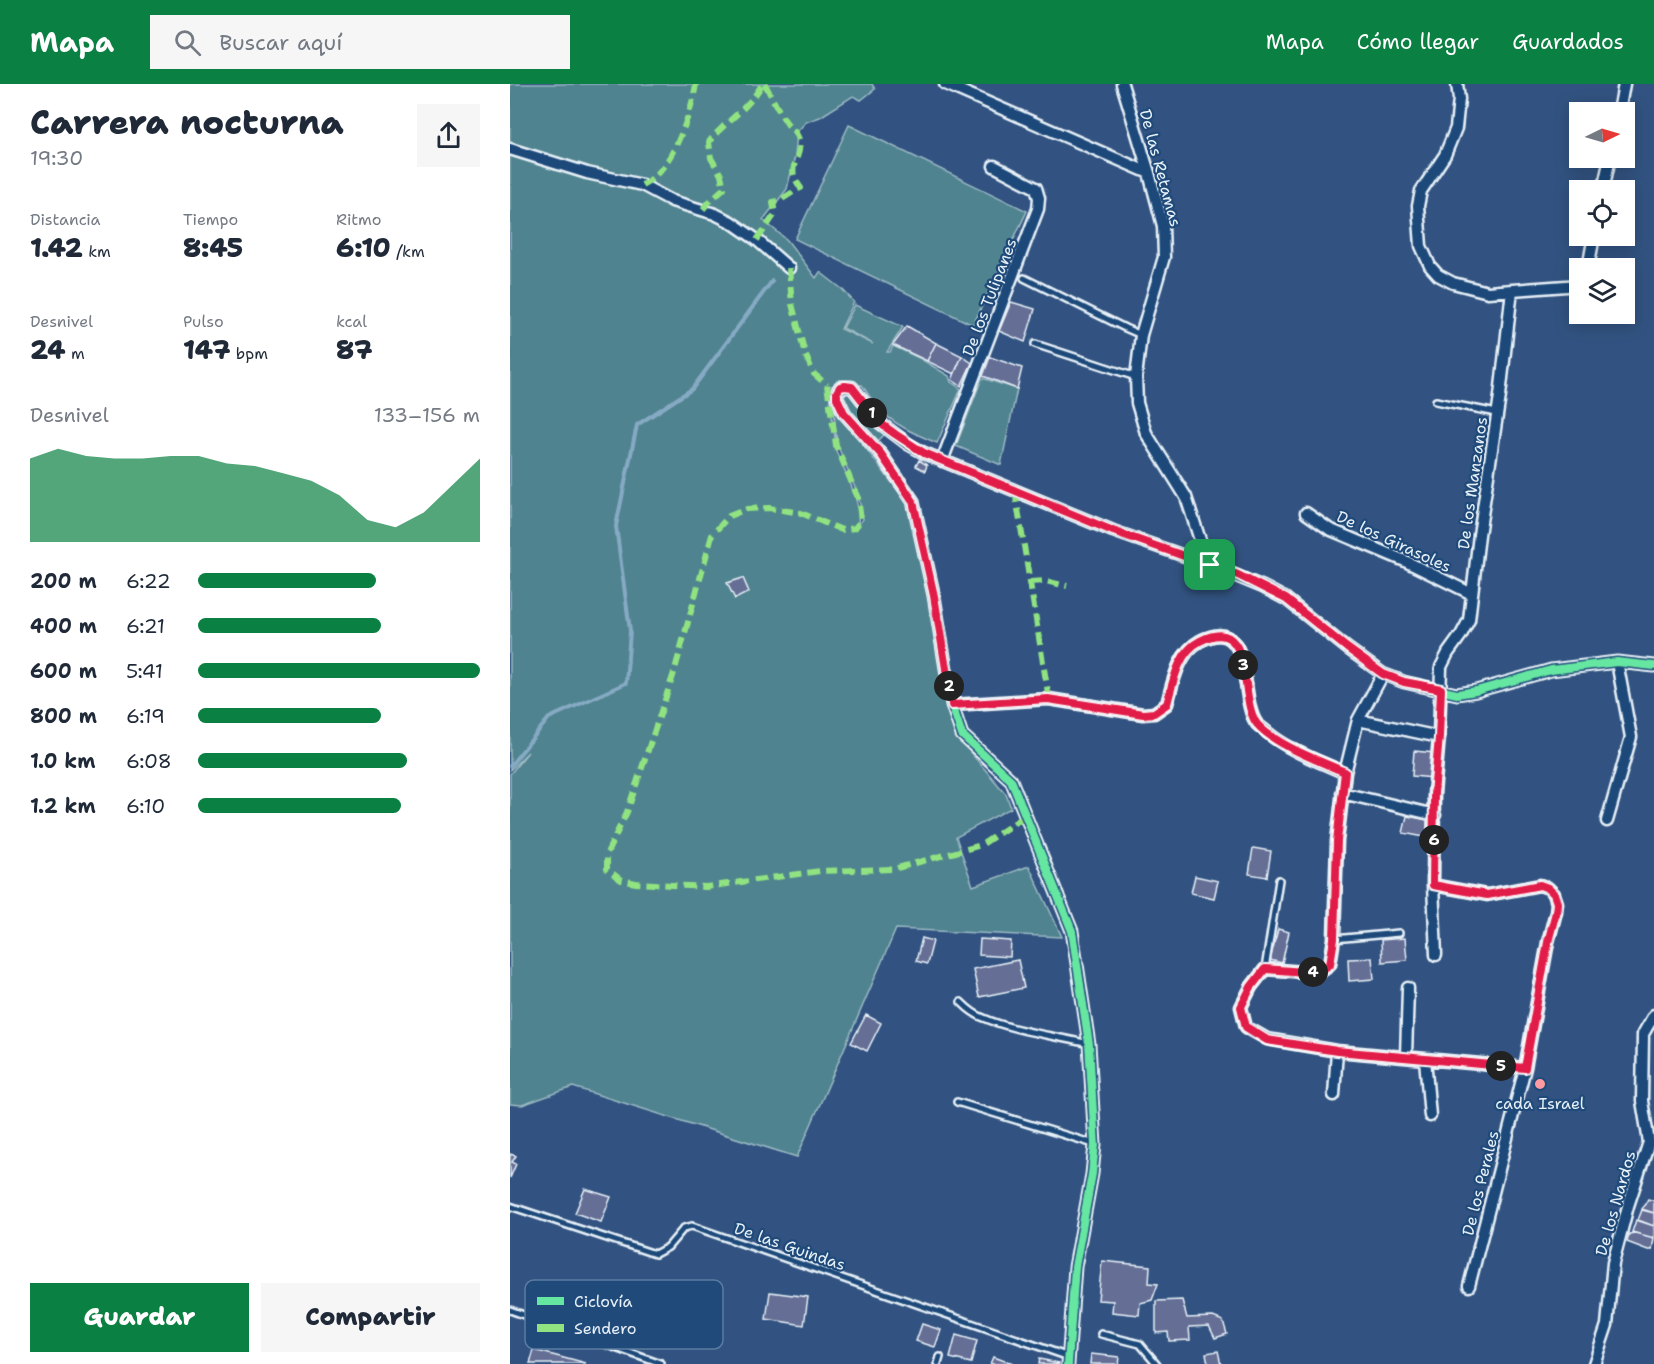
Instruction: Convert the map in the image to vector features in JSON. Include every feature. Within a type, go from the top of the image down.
[{"type":"street","points":[[945,84],[1149,173]]},
{"type":"street","name":"De las Retamas","points":[[1122,84],[1163,226],[1164,257],[1141,335],[1136,377],[1137,403],[1146,433],[1186,497],[1210,565]]},
{"type":"street","points":[[1457,84],[1459,99],[1456,128],[1445,155],[1421,191],[1418,206],[1421,246],[1430,266],[1438,275],[1453,283],[1488,292],[1569,286]]},
{"type":"street","points":[[1620,102],[1624,84]]},
{"type":"street","points":[[510,148],[586,173],[642,185],[672,201],[716,214],[757,240],[789,268]]},
{"type":"street","name":"De los Tulipanes","points":[[942,461],[1038,209],[1039,198],[1036,188],[994,166]]},
{"type":"street","name":"De los Manzanos","points":[[1436,955],[1433,885],[1434,794],[1439,737],[1441,667],[1469,620],[1512,290]]},
{"type":"street","points":[[1068,1361],[1075,1267],[1095,1145],[1089,1044],[1072,931],[1011,780],[962,735],[952,705],[934,596],[913,501],[881,454],[844,413],[837,398],[840,387],[852,387],[880,423],[908,444],[942,461],[1113,531],[1238,575],[1286,599],[1383,674],[1404,682],[1457,694],[1551,670],[1617,662],[1654,666]]},
{"type":"street","name":"De los Girasoles","points":[[1306,513],[1329,529],[1405,561],[1472,594]]},
{"type":"street","points":[[952,705],[1048,699],[1143,714],[1154,713],[1167,704],[1183,656],[1197,642],[1212,636],[1223,636],[1230,639],[1238,648],[1251,709],[1257,724],[1282,744],[1345,772]]},
{"type":"street","points":[[1607,821],[1631,737],[1617,662]]},
{"type":"street","points":[[1383,674],[1358,720],[1345,772],[1337,841],[1334,939],[1330,964],[1318,973],[1265,969],[1251,987],[1241,1007],[1246,1027],[1267,1040],[1337,1051],[1525,1068]]},
{"type":"street","points":[[1358,720],[1439,737]]},
{"type":"street","points":[[1342,793],[1435,815]]},
{"type":"street","name":"De los Perales","points":[[1433,885],[1487,895],[1540,885],[1548,888],[1554,894],[1557,903],[1525,1068],[1469,1286]]},
{"type":"street","points":[[1406,1057],[1408,988]]},
{"type":"street","name":"De los Nardos","points":[[1594,1364],[1607,1325],[1613,1263],[1628,1206],[1651,1143],[1642,1101],[1643,1034],[1654,1015]]},
{"type":"street","points":[[1334,1095],[1337,1051]]},
{"type":"street","points":[[1425,1059],[1430,1116]]},
{"type":"lane","points":[[1024,278],[1141,335]]},
{"type":"lane","points":[[1035,344],[1136,377]]},
{"type":"lane","points":[[1436,401],[1497,413]]},
{"type":"lane","points":[[1265,969],[1279,880]]},
{"type":"lane","points":[[1334,939],[1399,933]]},
{"type":"lane","points":[[961,1002],[983,1018],[1089,1044]]},
{"type":"lane","points":[[957,1102],[1095,1145]]},
{"type":"lane","name":"De las Guindas","points":[[510,1206],[655,1254],[668,1247],[684,1228],[692,1226],[1068,1361]]},
{"type":"lane","points":[[510,1310],[525,1315]]},
{"type":"lane","points":[[1101,1334],[1140,1344],[1157,1364]]},
{"type":"lane","points":[[619,1349],[661,1364]]},
{"type":"lane","points":[[938,1364],[940,1357]]},
{"type":"green space","points":[[510,84],[872,84],[875,89],[861,100],[853,96],[820,117],[806,122],[797,132],[795,156],[787,189],[763,220],[787,240],[816,278],[820,272],[842,289],[854,302],[841,329],[873,344],[843,328],[855,305],[903,327],[887,352],[890,352],[893,346],[921,359],[949,376],[951,382],[961,389],[937,443],[889,418],[876,405],[862,385],[828,386],[836,445],[834,446],[855,497],[859,518],[857,526],[863,519],[858,495],[837,444],[834,410],[836,409],[908,504],[930,598],[958,738],[1006,794],[1011,808],[956,837],[973,886],[1029,866],[1062,937],[896,929],[797,1157],[573,1087],[522,1105],[510,1104],[510,774],[528,752],[510,770]]},
{"type":"green space","points":[[849,125],[1027,211],[973,325],[795,239]]},
{"type":"green space","points":[[982,378],[1017,389],[1001,465],[956,446]]},
{"type":"green space","points":[[847,391],[885,434],[875,444],[857,422],[844,395]]},
{"type":"building","points":[[1011,302],[1035,309],[1025,342],[999,331]]},
{"type":"building","points":[[907,326],[936,343],[927,361],[893,345]]},
{"type":"building","points":[[936,343],[962,356],[954,374],[927,361]]},
{"type":"building","points":[[962,356],[972,363],[961,386],[952,380]]},
{"type":"building","points":[[990,357],[1022,368],[1017,389],[983,376]]},
{"type":"building","points":[[919,460],[927,465],[925,471],[916,466]]},
{"type":"building","points":[[743,578],[749,592],[735,599],[727,583]]},
{"type":"building","points":[[1414,751],[1435,753],[1434,778],[1412,776]]},
{"type":"building","points":[[1407,816],[1433,821],[1430,838],[1403,833]]},
{"type":"building","points":[[1253,848],[1271,851],[1267,877],[1249,874]]},
{"type":"building","points":[[1195,876],[1218,881],[1214,898],[1191,893]]},
{"type":"building","points":[[1278,929],[1289,932],[1282,963],[1270,960]]},
{"type":"building","points":[[922,938],[933,941],[927,964],[916,961]]},
{"type":"building","points":[[1405,938],[1407,960],[1382,962],[1381,940]]},
{"type":"building","points":[[980,939],[1011,941],[1010,957],[979,955]]},
{"type":"building","points":[[1372,958],[1374,979],[1349,981],[1348,959]]},
{"type":"building","points":[[1018,960],[1024,988],[979,997],[973,969]]},
{"type":"building","points":[[866,1015],[881,1023],[867,1051],[851,1043]]},
{"type":"building","points":[[510,1154],[516,1156],[512,1162],[516,1164],[510,1178]]},
{"type":"building","points":[[585,1189],[611,1197],[601,1222],[575,1213]]},
{"type":"building","points":[[1648,1199],[1654,1201],[1654,1213],[1642,1209]]},
{"type":"building","points":[[1642,1210],[1654,1213],[1654,1226],[1638,1220]]},
{"type":"building","points":[[1636,1220],[1654,1226],[1654,1238],[1632,1232]]},
{"type":"building","points":[[1635,1233],[1654,1238],[1652,1250],[1627,1242],[1629,1234]]},
{"type":"building","points":[[1102,1261],[1150,1266],[1149,1283],[1158,1284],[1152,1300],[1140,1303],[1139,1315],[1112,1312],[1113,1301],[1098,1300]]},
{"type":"building","points":[[770,1292],[808,1297],[804,1325],[766,1319]]},
{"type":"building","points":[[1182,1300],[1187,1318],[1213,1317],[1223,1321],[1227,1334],[1215,1338],[1209,1326],[1189,1327],[1190,1340],[1169,1341],[1168,1332],[1156,1333],[1156,1301]]},
{"type":"building","points":[[922,1324],[941,1330],[935,1347],[916,1341]]},
{"type":"building","points":[[956,1335],[977,1341],[971,1363],[950,1358]]},
{"type":"building","points":[[534,1350],[586,1364],[530,1364]]},
{"type":"building","points":[[1218,1351],[1221,1364],[1208,1364],[1206,1353]]},
{"type":"building","points":[[1091,1354],[1119,1357],[1118,1364],[1090,1364]]},
{"type":"building","points":[[993,1357],[1012,1364],[990,1364]]},
{"type":"building","points":[[1039,1359],[1059,1363],[1038,1364]]},
{"type":"waterway","points":[[510,766],[549,718],[626,683],[630,631],[616,526],[637,425],[692,389],[772,281]]},
{"type":"marked path","points":[[642,185],[657,174],[671,156],[687,119],[696,84]]},
{"type":"marked path","points":[[703,209],[724,188],[721,175],[711,158],[709,142],[751,100],[762,84]]},
{"type":"marked path","points":[[757,240],[775,214],[773,202],[801,188],[794,174],[799,147],[798,138],[765,84]]},
{"type":"marked path","points":[[789,268],[792,304],[805,354],[814,374],[827,385]]},
{"type":"marked path","points":[[827,385],[836,445],[858,498],[861,520],[855,528],[842,530],[801,513],[769,508],[747,509],[729,516],[712,535],[674,673],[627,812],[607,853],[607,869],[621,880],[636,883],[706,887],[820,871],[894,869],[981,845],[1025,816]]},
{"type":"marked path","points":[[1015,491],[1049,699]]},
{"type":"marked path","points":[[1030,582],[1045,581],[1067,586]]},
{"type":"cycle path","points":[[1068,1364],[1075,1267],[1095,1145],[1089,1044],[1072,931],[1011,780],[962,735],[952,705],[934,596],[913,501],[881,454],[844,413],[837,398],[840,387],[852,387],[880,423],[924,453],[1113,531],[1210,565],[1263,587],[1286,599],[1383,674],[1404,682],[1457,694],[1551,670],[1617,662],[1654,666]]},
{"type":"place","name":"cada Israel","points":[[1540,1084]]},
{"type":"route","points":[[840,387],[852,387],[880,423],[924,453],[1113,531],[1210,565],[1238,575],[1286,599],[1383,674],[1404,682],[1441,689],[1434,794],[1433,885],[1487,895],[1540,885],[1548,888],[1554,894],[1557,903],[1525,1068],[1337,1051],[1267,1040],[1246,1027],[1241,1007],[1251,987],[1265,969],[1318,973],[1330,964],[1334,939],[1337,841],[1345,772],[1282,744],[1257,724],[1251,709],[1238,648],[1230,639],[1223,636],[1212,636],[1197,642],[1183,656],[1167,704],[1154,713],[1143,714],[1048,699],[952,705],[934,596],[913,501],[881,454],[844,413],[837,398],[837,392],[840,387]]}]
